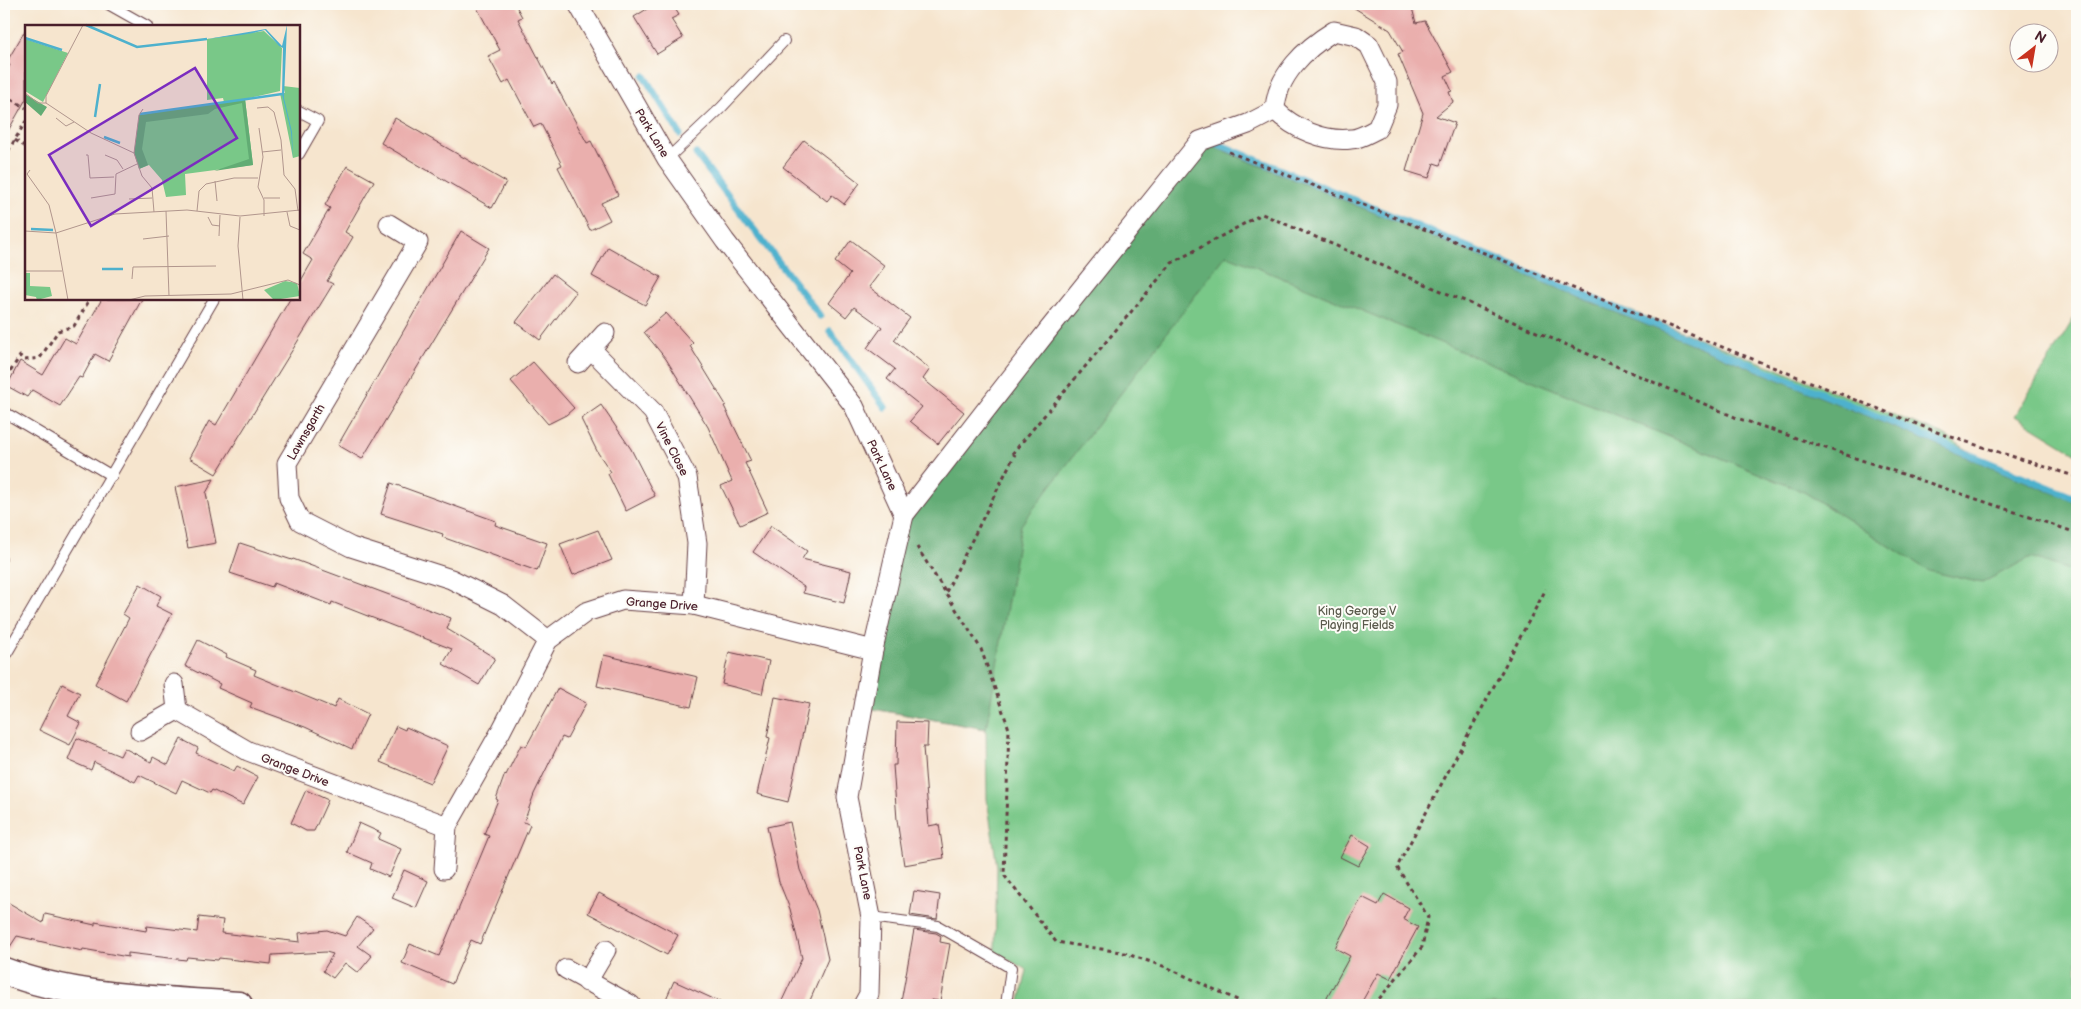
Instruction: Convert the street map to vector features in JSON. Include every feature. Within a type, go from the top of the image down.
[{"type":"street","name":"Park Lane","points":[[578,4],[667,159],[725,241],[854,406],[903,519],[872,650],[847,797],[871,917],[869,994],[864,1005]]},
{"type":"street","points":[[1334,31],[1356,36],[1369,44],[1387,82],[1387,105],[1377,129],[1352,139],[1320,136],[1288,123],[1275,110],[1276,95],[1292,66],[1316,41],[1334,31]]},
{"type":"street","points":[[903,519],[1049,329],[1200,141],[1248,124],[1275,110]]},
{"type":"street","name":"Lawnsgarth","points":[[389,224],[418,242],[287,463],[289,498],[300,521],[351,547],[451,579],[503,605],[548,640]]},
{"type":"street","points":[[578,364],[605,333]]},
{"type":"street","name":"Vine Close","points":[[591,349],[653,412],[687,477],[697,543],[694,605]]},
{"type":"street","name":"Grange Drive","points":[[444,869],[447,826],[501,731],[548,640],[586,612],[623,600],[694,605],[872,650]]},
{"type":"street","points":[[140,731],[177,710],[174,684]]},
{"type":"street","name":"Grange Drive","points":[[177,710],[248,751],[447,826]]},
{"type":"street","points":[[587,982],[606,950]]},
{"type":"street","points":[[566,969],[631,1005]]},
{"type":"street","points":[[4,971],[39,982],[89,992],[239,1005]]},
{"type":"lane","points":[[108,4],[146,25]]},
{"type":"lane","points":[[667,159],[721,108],[784,41]]},
{"type":"lane","points":[[300,112],[318,121],[300,152]]},
{"type":"lane","points":[[4,658],[213,300]]},
{"type":"lane","points":[[4,412],[112,476]]},
{"type":"lane","points":[[871,917],[938,926],[1011,968],[1006,1005]]},
{"type":"path","points":[[4,95],[25,107]]},
{"type":"path","points":[[4,158],[25,123]]},
{"type":"path","points":[[15,140],[25,146]]},
{"type":"path","points":[[1200,141],[1942,434],[2077,477]]},
{"type":"path","points":[[1012,454],[1172,262],[1262,214],[1738,418],[2077,532]]},
{"type":"path","points":[[4,368],[10,372],[20,356],[25,360],[40,358],[58,330],[74,326],[89,300]]},
{"type":"path","points":[[946,592],[1018,447]]},
{"type":"path","points":[[4,517],[6,599],[4,632]]},
{"type":"path","points":[[903,519],[981,649],[1009,728],[1004,875],[1056,942],[1121,952],[1166,967],[1248,1005]]},
{"type":"path","points":[[1374,1005],[1422,947],[1428,917],[1397,867],[1546,589]]},
{"type":"green space","name":"King George V Playing Fields","points":[[1205,143],[1942,434],[1993,466],[2077,499],[2077,1005],[1019,1005],[1027,970],[995,952],[997,867],[987,799],[986,729],[862,707]]},
{"type":"green space","points":[[1205,143],[2077,503],[2077,573],[2031,557],[1982,583],[1929,571],[1804,492],[1226,255],[1021,525],[986,729],[862,707],[904,515]]},
{"type":"green space","points":[[2077,313],[2077,454],[2015,416]]},
{"type":"building","points":[[475,4],[515,4],[522,17],[518,19],[552,84],[554,82],[587,143],[591,141],[618,195],[601,203],[610,220],[590,230],[558,167],[562,165],[541,124],[534,127],[509,80],[503,84],[488,56],[500,50]]},
{"type":"building","points":[[655,4],[672,4],[679,15],[671,19],[683,38],[657,54],[634,17]]},
{"type":"building","points":[[1348,4],[1411,4],[1416,23],[1425,21],[1453,72],[1445,76],[1452,91],[1449,92],[1453,102],[1436,116],[1455,123],[1440,165],[1434,163],[1429,178],[1406,171],[1423,113],[1398,54],[1403,52],[1390,30]]},
{"type":"building","points":[[25,31],[25,101],[4,138],[4,76],[10,65],[6,63]]},
{"type":"building","points":[[395,118],[506,182],[492,208],[381,143]]},
{"type":"building","points":[[804,140],[860,183],[844,204],[832,195],[827,201],[783,167]]},
{"type":"building","points":[[347,166],[374,181],[345,232],[353,237],[327,281],[333,284],[216,474],[189,458],[209,421],[216,425],[289,300],[300,300],[300,282],[313,260],[303,254],[330,208],[325,205]]},
{"type":"building","points":[[461,231],[489,248],[362,459],[338,445]]},
{"type":"building","points":[[851,240],[885,266],[869,287],[910,318],[894,340],[930,369],[923,379],[964,412],[938,444],[910,421],[922,407],[887,379],[895,369],[867,348],[882,327],[854,307],[846,317],[829,303],[850,274],[835,262]]},
{"type":"building","points":[[608,247],[661,277],[645,305],[592,276]]},
{"type":"building","points":[[553,274],[576,292],[540,340],[516,322]]},
{"type":"building","points":[[101,300],[141,300],[108,361],[95,354],[82,378],[79,377],[60,406],[32,390],[27,397],[7,386],[20,361],[43,375],[65,338],[76,344]]},
{"type":"building","points":[[666,313],[693,343],[690,346],[726,405],[724,406],[751,461],[745,463],[768,512],[740,525],[721,486],[732,481],[708,427],[666,359],[644,332]]},
{"type":"building","points":[[533,362],[574,408],[566,415],[548,424],[511,381]]},
{"type":"building","points":[[601,405],[631,449],[655,496],[626,511],[608,474],[611,472],[598,453],[581,419]]},
{"type":"building","points":[[214,479],[206,493],[216,543],[188,548],[175,487]]},
{"type":"building","points":[[391,483],[496,521],[495,525],[547,543],[537,571],[442,537],[443,534],[381,514]]},
{"type":"building","points":[[771,526],[807,551],[802,559],[851,571],[844,603],[803,593],[804,587],[753,552]]},
{"type":"building","points":[[598,530],[612,560],[573,575],[560,544]]},
{"type":"building","points":[[240,543],[293,559],[451,618],[447,629],[495,658],[479,685],[443,664],[452,649],[332,602],[331,605],[274,583],[272,587],[230,573]]},
{"type":"building","points":[[140,584],[161,596],[156,606],[172,614],[126,701],[95,684],[129,618],[123,614]]},
{"type":"building","points":[[198,640],[227,655],[226,657],[256,670],[254,675],[334,708],[338,699],[368,714],[352,749],[305,727],[250,707],[252,703],[218,688],[220,684],[185,666]]},
{"type":"building","points":[[729,652],[769,661],[762,694],[722,684]]},
{"type":"building","points":[[604,655],[698,677],[691,707],[597,686]]},
{"type":"building","points":[[62,684],[80,693],[68,716],[81,723],[70,745],[39,730]]},
{"type":"building","points":[[558,688],[586,703],[567,739],[562,737],[534,794],[524,822],[530,825],[480,944],[471,940],[452,984],[402,963],[410,944],[439,956],[489,836],[484,834],[498,800],[496,799],[505,774],[521,745],[526,747]]},
{"type":"building","points":[[775,697],[809,704],[788,802],[757,794],[770,738],[767,737]]},
{"type":"building","points":[[897,722],[928,723],[927,747],[923,747],[929,826],[939,824],[944,858],[904,865],[897,820],[893,765],[896,765]]},
{"type":"building","points":[[396,726],[405,730],[406,727],[448,746],[430,783],[380,762]]},
{"type":"building","points":[[77,738],[120,756],[124,748],[151,762],[153,757],[168,765],[181,739],[198,748],[196,753],[234,771],[237,766],[258,777],[243,805],[212,790],[210,793],[182,780],[176,793],[139,775],[135,782],[94,762],[91,770],[68,760]]},
{"type":"building","points":[[306,790],[328,800],[314,831],[306,831],[291,823]]},
{"type":"building","points":[[790,822],[800,870],[817,910],[828,959],[808,1005],[780,1005],[802,958],[790,909],[779,882],[767,827]]},
{"type":"building","points":[[359,823],[381,833],[378,839],[401,849],[389,877],[370,869],[372,863],[347,852]]},
{"type":"building","points":[[1352,835],[1370,846],[1358,866],[1340,857]]},
{"type":"building","points":[[404,870],[428,881],[416,908],[392,898]]},
{"type":"building","points":[[914,891],[940,895],[937,919],[910,915]]},
{"type":"building","points":[[599,893],[678,935],[667,955],[588,913]]},
{"type":"building","points":[[1384,894],[1409,908],[1403,919],[1418,927],[1390,979],[1378,973],[1360,1005],[1323,1005],[1350,956],[1335,948],[1362,897],[1378,905]]},
{"type":"building","points":[[4,900],[43,923],[45,914],[95,925],[95,922],[146,931],[147,926],[197,932],[199,917],[223,920],[221,933],[300,942],[299,933],[327,930],[345,936],[357,917],[373,928],[358,946],[372,956],[358,973],[345,963],[333,978],[323,971],[333,954],[326,952],[272,955],[271,964],[219,958],[218,960],[187,957],[186,960],[128,953],[128,957],[83,949],[82,951],[17,936],[4,956]]},
{"type":"building","points":[[914,930],[936,933],[941,936],[940,942],[950,944],[940,1001],[931,1000],[930,1005],[901,1002]]},
{"type":"building","points":[[674,981],[727,1005],[678,1005],[666,999]]},
{"type":"waterway","points":[[644,76],[680,134]]},
{"type":"waterway","points":[[1211,141],[2077,499]]},
{"type":"waterway","points":[[696,154],[820,316]]},
{"type":"waterway","points":[[830,331],[885,407]]}]
